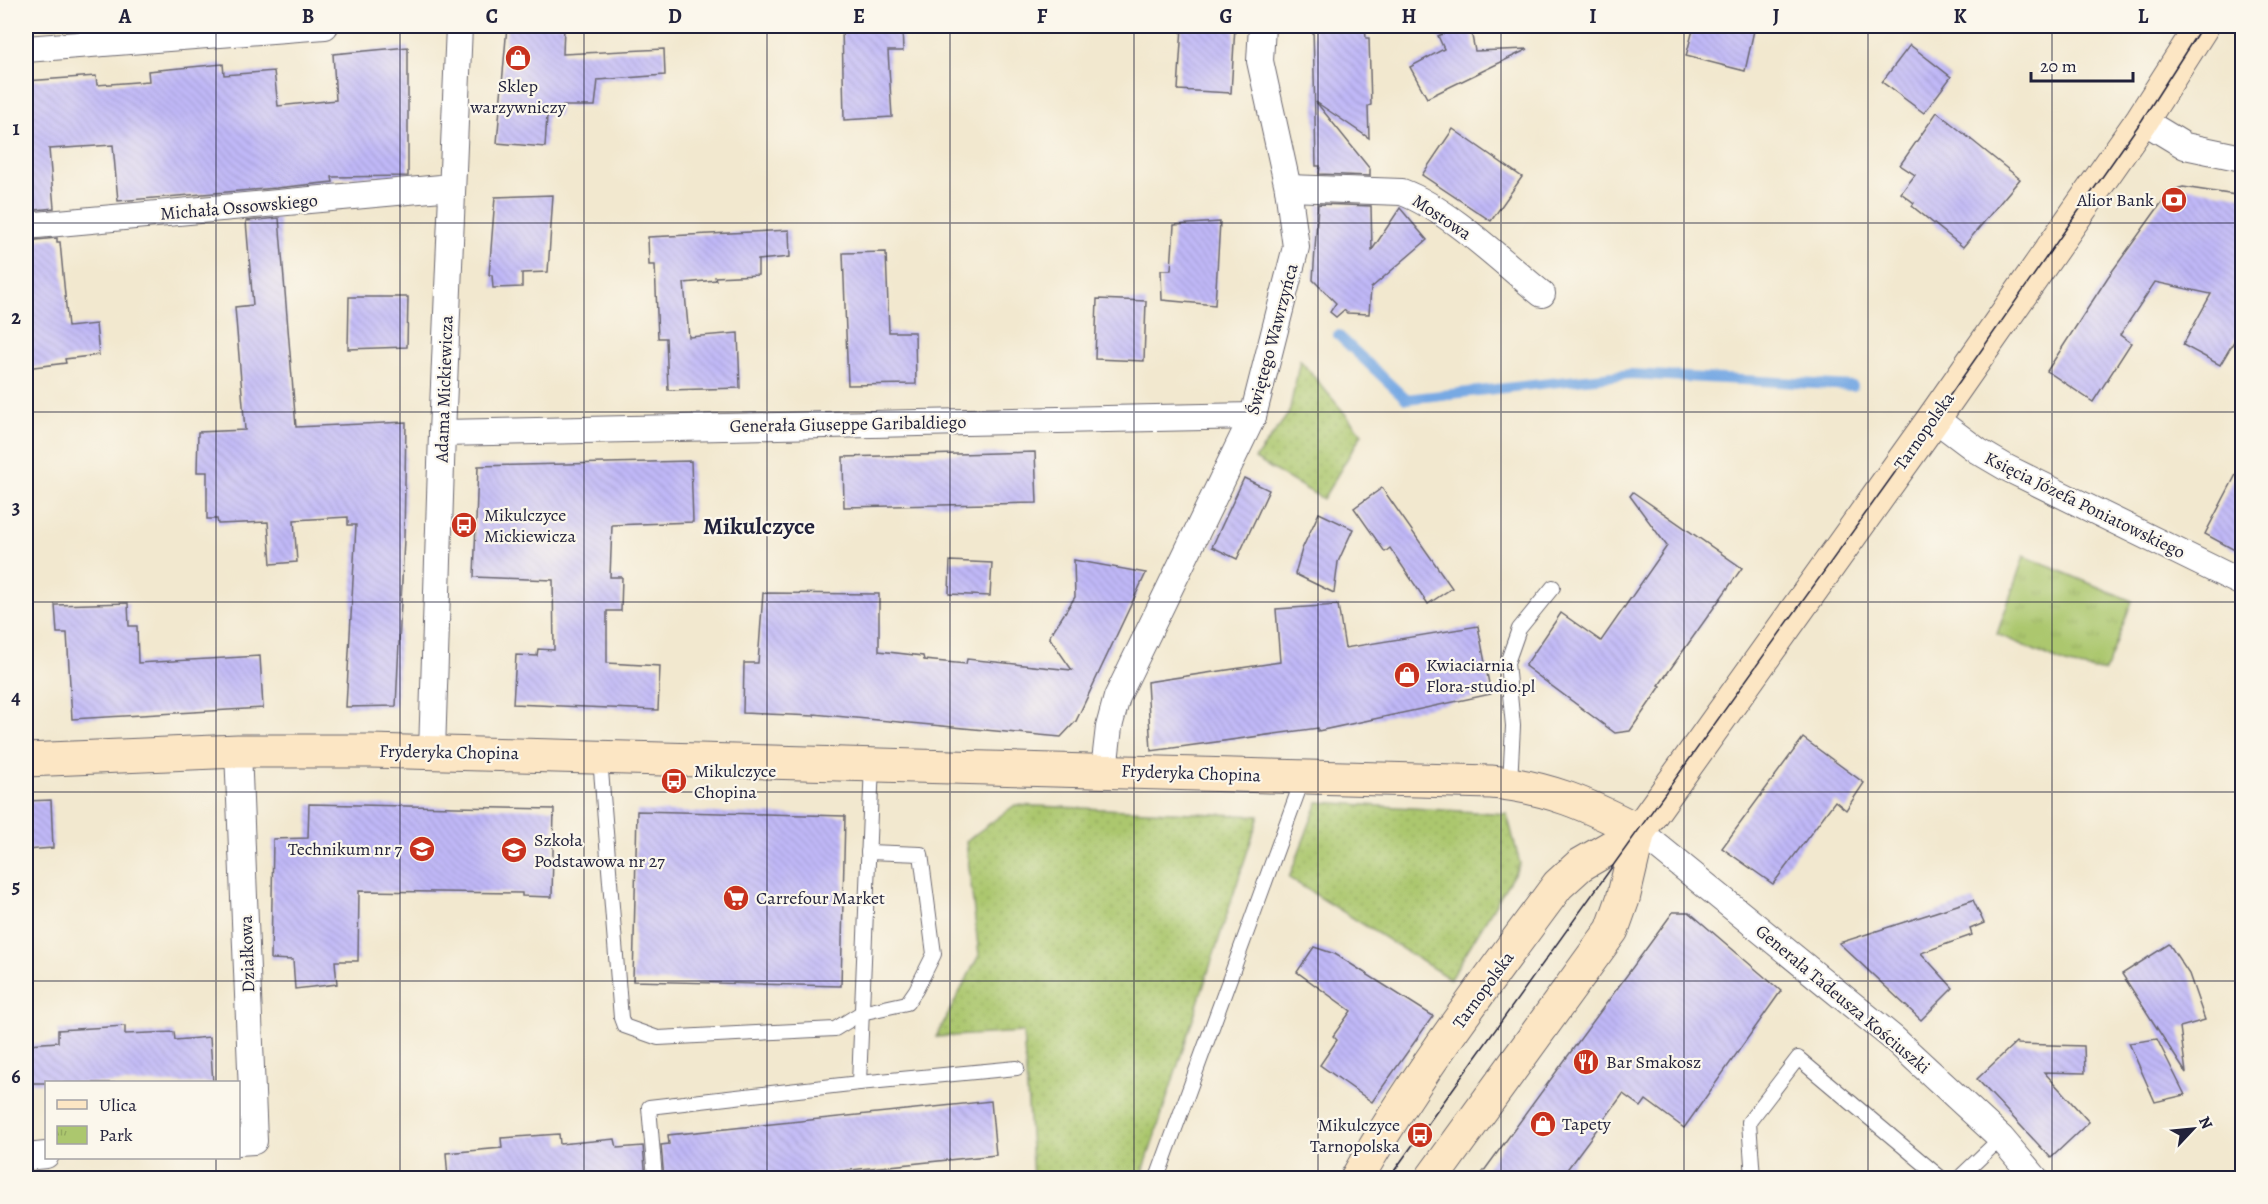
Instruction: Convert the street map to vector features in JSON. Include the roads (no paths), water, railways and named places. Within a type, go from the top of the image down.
[{"type":"main road","name":"Tarnopolska","points":[[1432,1179],[1612,930],[1623,899],[1639,831],[1934,418],[2142,120],[2202,26]]},
{"type":"main road","name":"Fryderyka Chopina","points":[[26,760],[238,752],[432,752],[1510,783],[1577,801],[1639,831]]},
{"type":"main road","name":"Tarnopolska","points":[[1357,1179],[1384,1129],[1558,885],[1580,865],[1639,831]]},
{"type":"street","points":[[26,49],[325,26]]},
{"type":"street","name":"Adama Mickiewicza","points":[[432,752],[442,432],[459,26]]},
{"type":"street","name":"Świętego Wawrzyńca","points":[[1104,770],[1109,727],[1117,697],[1253,416],[1296,247],[1288,188],[1260,61],[1262,26]]},
{"type":"street","points":[[2142,120],[2185,146],[2242,158]]},
{"type":"street","name":"Michała Ossowskiego","points":[[26,226],[452,187]]},
{"type":"street","name":"Mostowa","points":[[1288,188],[1402,192],[1416,197],[1453,221],[1542,294]]},
{"type":"street","name":"Generała Giuseppe Garibaldiego","points":[[442,432],[1253,416]]},
{"type":"street","name":"Księcia Józefa Poniatowskiego","points":[[1934,418],[1978,451],[2007,468],[2242,582]]},
{"type":"street","name":"Działkowa","points":[[238,752],[254,1141],[240,1142]]},
{"type":"street","name":"Generała Tadeusza Kościuszki","points":[[1639,831],[1893,1038],[2001,1138],[2035,1179]]},
{"type":"street","points":[[26,1157],[45,1155]]},
{"type":"lane","points":[[1510,783],[1513,726],[1507,663],[1519,628],[1553,588]]},
{"type":"lane","points":[[600,756],[621,1018],[624,1026],[658,1038],[835,1029],[861,1013],[907,1003],[934,954],[921,854],[868,852]]},
{"type":"lane","points":[[859,1083],[872,764]]},
{"type":"lane","points":[[1157,1179],[1303,776]]},
{"type":"lane","points":[[1753,1179],[1749,1122],[1798,1058],[1941,1179]]},
{"type":"lane","points":[[655,1179],[649,1107],[1017,1068]]},
{"type":"lane","points":[[1959,1179],[2001,1138]]},
{"type":"waterway","points":[[1338,335],[1406,399],[1631,374],[1853,386]]},
{"type":"tram line","points":[[1389,1178],[1934,418],[2142,120],[2202,26]]},
{"type":"place","name":"Sklep warzywniczy","points":[[518,58]]},
{"type":"place","name":"Alior Bank","points":[[2174,200]]},
{"type":"place","name":"Mikulczyce Mickiewicza","points":[[464,525]]},
{"type":"place","name":"Kwiaciarnia Flora-studio.pl","points":[[1407,675]]},
{"type":"place","name":"Mikulczyce Chopina","points":[[674,781]]},
{"type":"place","name":"Technikum nr 7","points":[[422,849]]},
{"type":"place","name":"Szkoła Podstawowa nr 27","points":[[514,850]]},
{"type":"place","name":"Carrefour Market","points":[[736,898]]},
{"type":"place","name":"Bar Smakosz","points":[[1586,1062]]},
{"type":"place","name":"Tapety","points":[[1543,1124]]},
{"type":"place","name":"Mikulczyce Tarnopolska","points":[[1420,1135]]},
{"type":"district","name":"Mikulczyce","points":[[759,526]]}]
